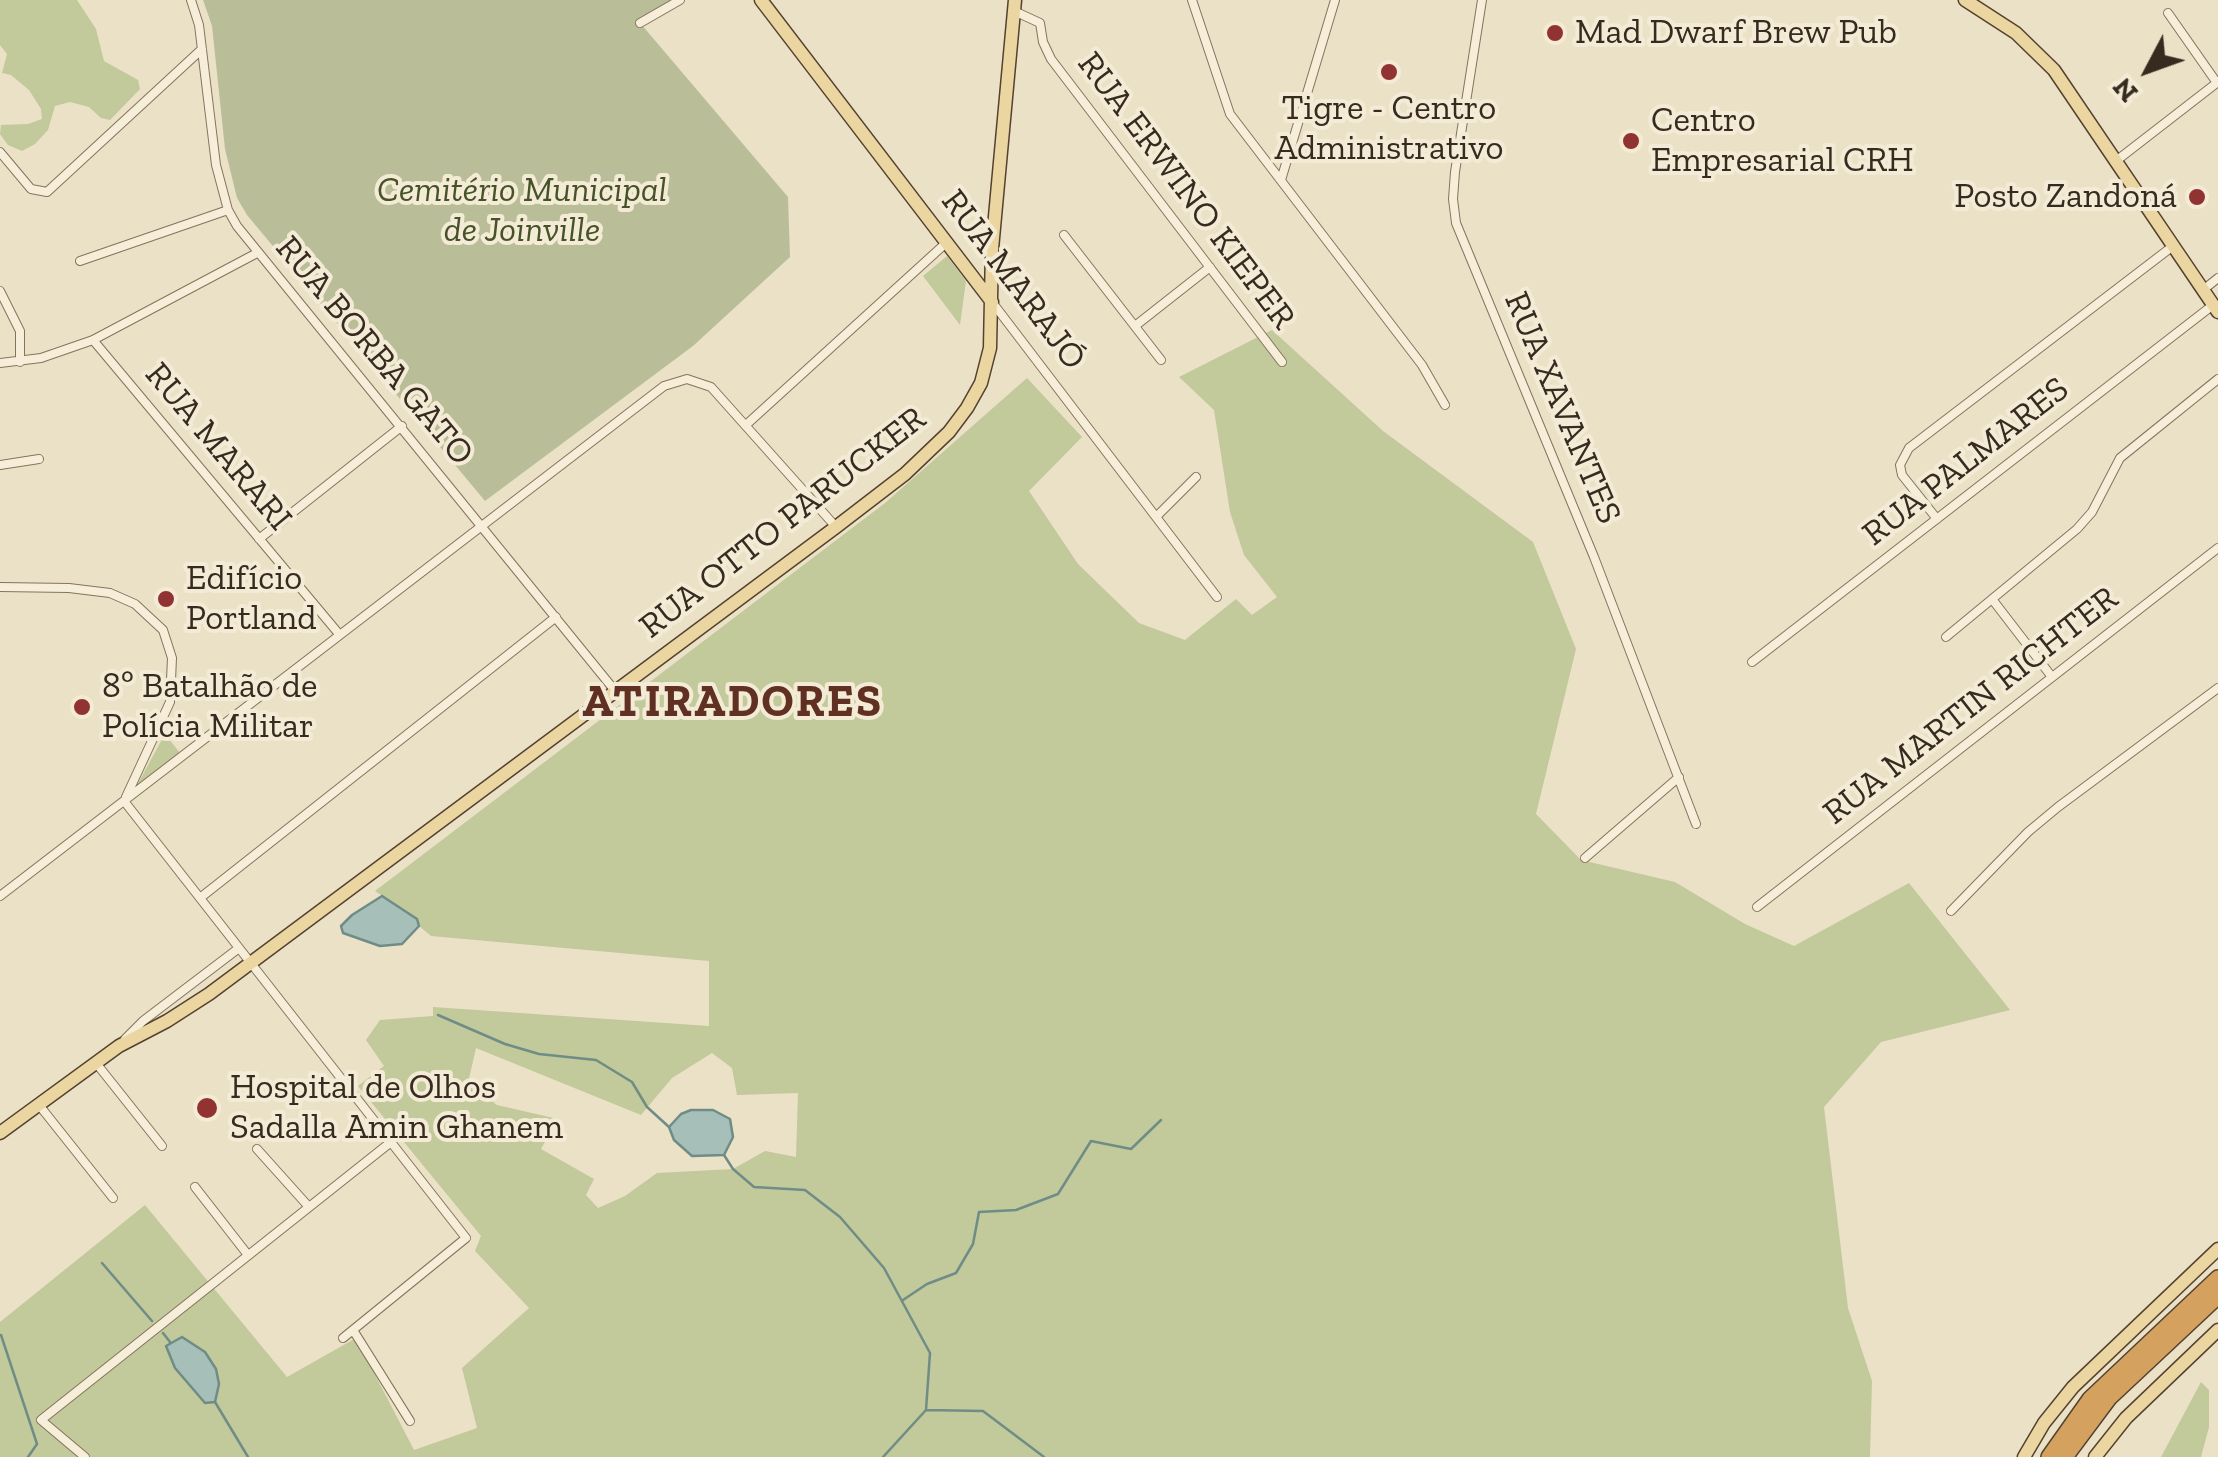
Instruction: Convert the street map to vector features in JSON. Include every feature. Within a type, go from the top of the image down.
[{"type":"highway","points":[[2050,1457],[2090,1399],[2218,1278]]},
{"type":"highway","points":[[2064,1457],[2108,1398],[2218,1296]]},
{"type":"main road","name":"RUA MARAJÓ","points":[[761,0],[992,302]]},
{"type":"main road","points":[[1965,0],[1985,5],[2054,70],[2216,309]]},
{"type":"main road","name":"RUA OTTO PARUCKER","points":[[0,1133],[119,1046],[179,1014],[250,963],[920,461],[967,408],[987,366],[992,250],[1017,4]]},
{"type":"main road","points":[[961,262],[981,264],[992,250]]},
{"type":"main road","points":[[2024,1457],[2073,1386],[2218,1249]]},
{"type":"main road","points":[[2095,1457],[2133,1410],[2218,1330]]},
{"type":"street","name":"RUA BORBA GATO","points":[[192,0],[213,147],[228,210],[257,253],[616,692]]},
{"type":"street","points":[[640,23],[680,0]]},
{"type":"street","points":[[1192,0],[1224,102],[1237,125],[1422,364],[1445,405]]},
{"type":"street","points":[[1280,180],[1336,0]]},
{"type":"street","name":"RUA XAVANTES","points":[[1482,0],[1456,172],[1456,224],[1594,557],[1696,824]]},
{"type":"street","name":"RUA ERWINO KIEPER","points":[[1017,4],[1040,23],[1051,58],[1282,362]]},
{"type":"street","points":[[2116,161],[2217,82],[2168,13]]},
{"type":"street","points":[[0,152],[31,189],[47,192],[202,49]]},
{"type":"street","points":[[80,261],[228,210]]},
{"type":"street","points":[[1064,236],[1162,360]]},
{"type":"street","points":[[746,424],[946,243]]},
{"type":"street","points":[[1936,519],[1908,485],[1900,465],[1909,448],[2173,246]]},
{"type":"street","points":[[0,363],[55,355],[93,340],[257,253]]},
{"type":"street","points":[[1135,326],[1210,267]]},
{"type":"street","points":[[2202,290],[2218,278]]},
{"type":"street","points":[[0,291],[20,331],[20,362]]},
{"type":"street","name":"RUA MARAJÓ","points":[[992,302],[1217,598]]},
{"type":"street","name":"RUA PALMARES","points":[[1752,662],[2216,309]]},
{"type":"street","name":"RUA MARARI","points":[[93,340],[339,634]]},
{"type":"street","points":[[0,896],[652,392],[688,378],[711,387],[836,527]]},
{"type":"street","points":[[1946,637],[2086,519],[2120,458],[2218,379]]},
{"type":"street","points":[[259,539],[402,426]]},
{"type":"street","points":[[0,465],[39,459]]},
{"type":"street","points":[[1156,517],[1196,476]]},
{"type":"street","name":"RUA MARTIN RICHTER","points":[[1757,907],[2218,548]]},
{"type":"street","points":[[0,587],[110,593],[148,614],[168,638],[172,682],[168,710],[124,801]]},
{"type":"street","points":[[1992,599],[2052,677]]},
{"type":"street","points":[[200,898],[556,617]]},
{"type":"street","points":[[1951,912],[2058,806],[2218,688]]},
{"type":"street","points":[[1585,858],[1679,778]]},
{"type":"street","points":[[124,801],[466,1238],[343,1338]]},
{"type":"street","points":[[119,1046],[143,1020],[239,948]]},
{"type":"street","points":[[96,1062],[162,1146]]},
{"type":"street","points":[[38,1104],[113,1198]]},
{"type":"street","points":[[85,1457],[41,1420],[391,1142]]},
{"type":"street","points":[[258,1149],[309,1207]]},
{"type":"street","points":[[195,1187],[248,1255]]},
{"type":"street","points":[[353,1330],[410,1421]]},
{"type":"green space","points":[[0,0],[77,0],[96,29],[104,61],[138,80],[140,89],[110,120],[101,118],[89,107],[70,102],[55,106],[48,130],[35,144],[22,151],[8,145],[0,134],[1,125],[42,119],[41,109],[29,90],[11,75],[2,73],[7,54],[0,45]]},
{"type":"green space","name":"Cemitério Municipal de Joinville","points":[[203,0],[680,0],[641,24],[788,197],[790,257],[693,346],[485,501],[247,215],[237,198],[225,149],[212,26]]},
{"type":"green space","points":[[947,256],[966,281],[960,325],[923,276]]},
{"type":"green space","points":[[1272,330],[1383,431],[1533,542],[1576,649],[1536,814],[1581,860],[1675,882],[1745,924],[1794,946],[1909,883],[2010,1010],[1881,1042],[1824,1107],[1848,1308],[1872,1381],[1870,1457],[0,1457],[0,1322],[145,1205],[287,1377],[356,1338],[414,1450],[477,1428],[462,1368],[529,1308],[475,1251],[481,1236],[358,1086],[384,1066],[366,1040],[380,1020],[433,1016],[433,1007],[709,1026],[709,961],[431,936],[417,919],[375,891],[885,503],[1027,378],[1082,437],[1029,491],[1078,564],[1139,623],[1185,640],[1236,599],[1252,615],[1277,597],[1244,555],[1230,512],[1214,410],[1179,377]],"holes":[[[476,1048],[641,1115],[672,1078],[712,1053],[732,1068],[737,1095],[798,1093],[796,1157],[765,1151],[733,1169],[657,1173],[625,1196],[598,1208],[586,1195],[594,1179],[541,1149],[558,1119],[497,1105],[468,1083]]]},
{"type":"green space","points":[[165,734],[180,753],[136,787]]},
{"type":"green space","points":[[2201,1382],[2209,1390],[2209,1427],[2201,1457],[2161,1457]]},
{"type":"water","points":[[382,896],[417,919],[419,926],[402,944],[380,946],[343,933],[341,926],[352,915]]},
{"type":"water","points":[[691,1110],[713,1110],[730,1119],[733,1137],[724,1155],[692,1156],[674,1140],[669,1127]]},
{"type":"water","points":[[182,1337],[205,1352],[216,1369],[219,1384],[215,1402],[205,1403],[175,1368],[166,1346]]},
{"type":"waterway","points":[[438,1015],[539,1054],[596,1060],[632,1082],[647,1107],[669,1127]]},
{"type":"waterway","points":[[903,1300],[927,1284],[956,1273],[973,1244],[979,1212],[1016,1210],[1058,1194],[1091,1141],[1131,1149],[1161,1120]]},
{"type":"waterway","points":[[724,1155],[733,1169],[754,1187],[805,1190],[840,1217],[884,1268],[930,1353],[926,1410],[883,1457]]},
{"type":"waterway","points":[[102,1263],[152,1321]]},
{"type":"waterway","points":[[163,1333],[170,1342]]},
{"type":"waterway","points":[[1,1335],[37,1444],[28,1457]]},
{"type":"waterway","points":[[215,1402],[248,1457]]},
{"type":"waterway","points":[[926,1410],[983,1411],[1044,1457]]},
{"type":"place","name":"Mad Dwarf Brew Pub","points":[[1555,33]]},
{"type":"place","name":"Tigre - Centro Administrativo","points":[[1389,72]]},
{"type":"place","name":"Centro Empresarial CRH","points":[[1631,141]]},
{"type":"place","name":"Posto Zandoná","points":[[2197,197]]},
{"type":"place","name":"Edifício Portland","points":[[166,599]]},
{"type":"place","name":"8º Batalhão de Polícia Militar","points":[[82,707]]},
{"type":"place","name":"Hospital de Olhos Sadalla Amin Ghanem","points":[[207,1108]]},
{"type":"district","name":"ATIRADORES","points":[[733,703]]}]
